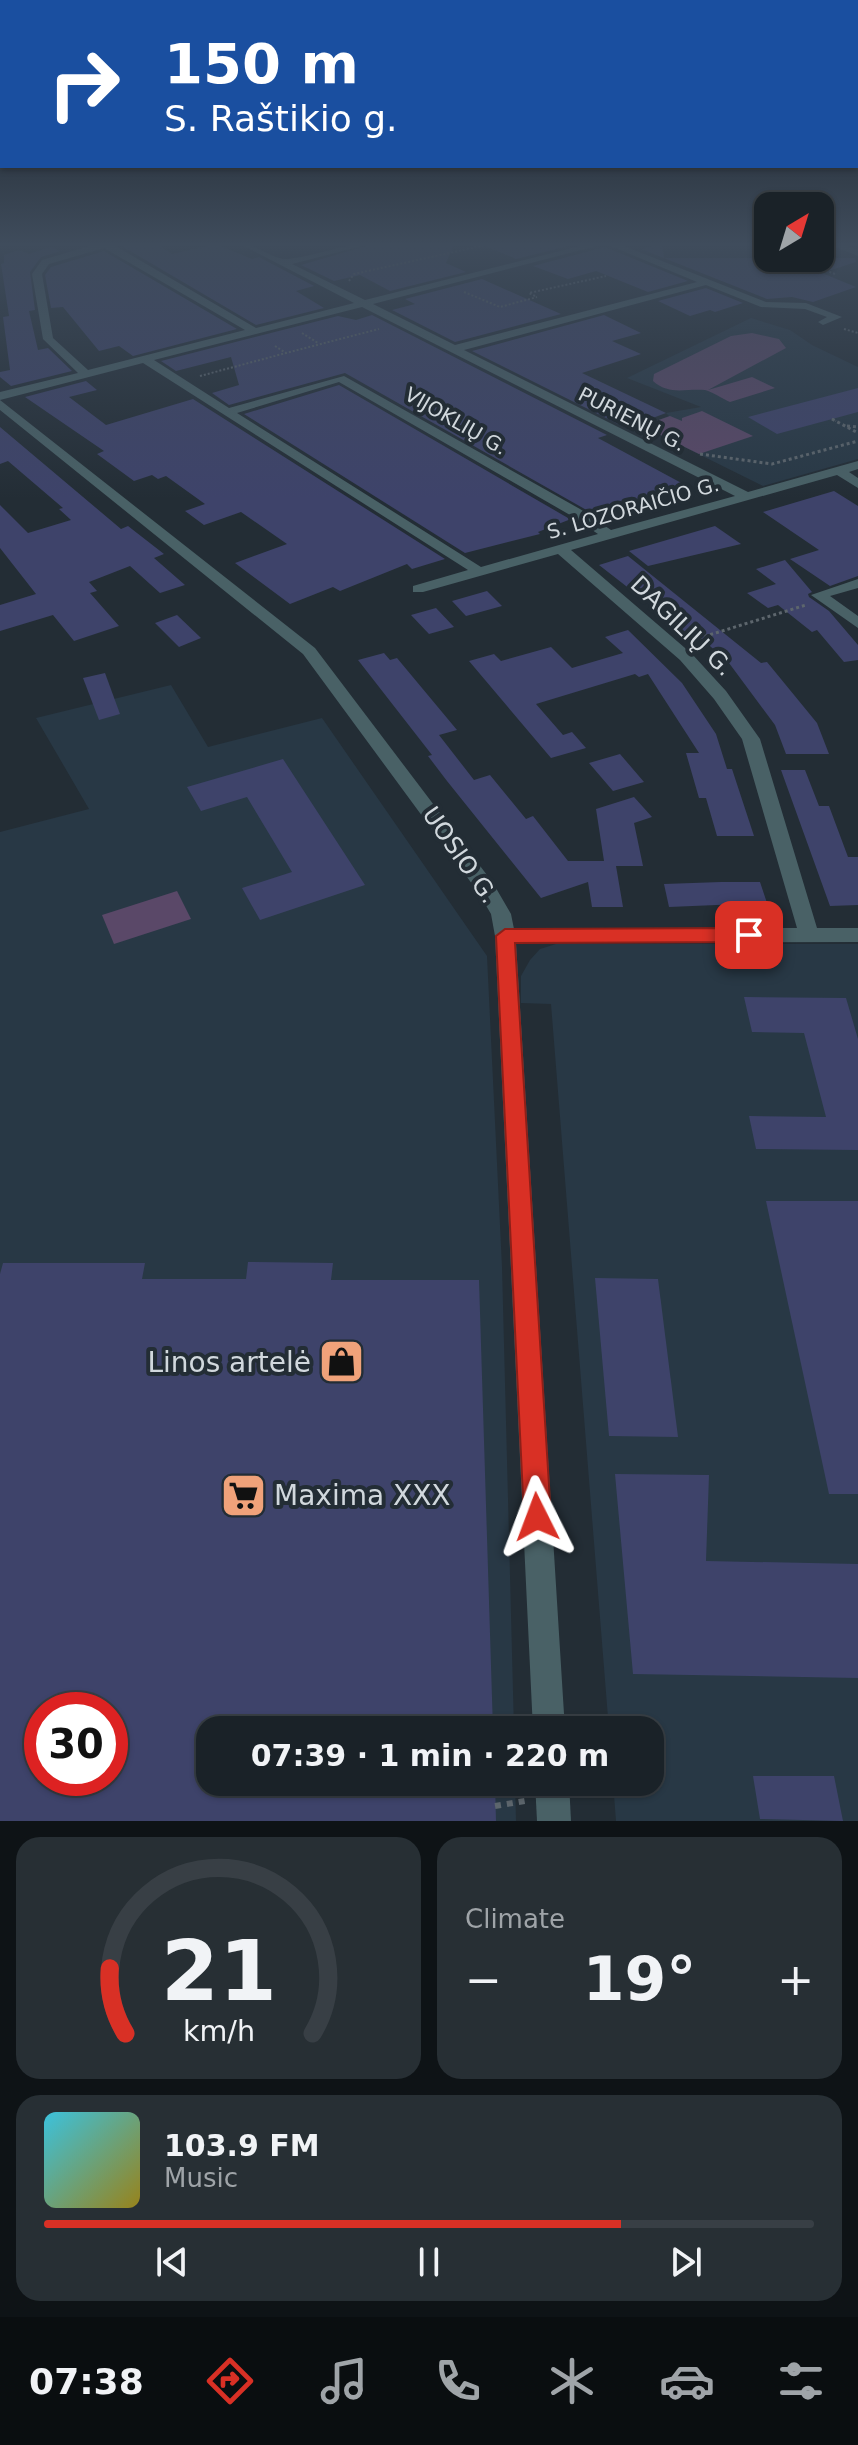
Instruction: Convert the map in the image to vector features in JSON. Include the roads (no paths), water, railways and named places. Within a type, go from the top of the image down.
[{"type":"street","points":[[46,329],[52,347],[86,374]]},
{"type":"street","points":[[0,396],[262,329]]},
{"type":"street","name":"PURIENŲ G.","points":[[413,329],[746,496]]},
{"type":"street","points":[[454,349],[530,329]]},
{"type":"street","points":[[144,359],[480,572]]},
{"type":"street","name":"VIJOKLIŲ G.","points":[[230,411],[340,378],[575,512],[609,535]]},
{"type":"street","name":"UOSIO G.","points":[[0,404],[309,651],[486,888],[501,914],[505,936],[548,1716]]},
{"type":"street","name":"S. LOZORAIČIO G.","points":[[418,589],[858,465]]},
{"type":"street","points":[[838,470],[858,484]]},
{"type":"street","name":"DAGILIŲ G.","points":[[561,549],[674,646],[720,695],[751,739],[809,935]]},
{"type":"street","points":[[858,583],[818,595],[858,623]]},
{"type":"street","points":[[505,936],[858,935]]},
{"type":"street","points":[[553,1796],[554,1821]]},
{"type":"place","name":"Linos artelė","points":[[342,1362]]},
{"type":"place","name":"Maxima XXX","points":[[243,1495]]}]
